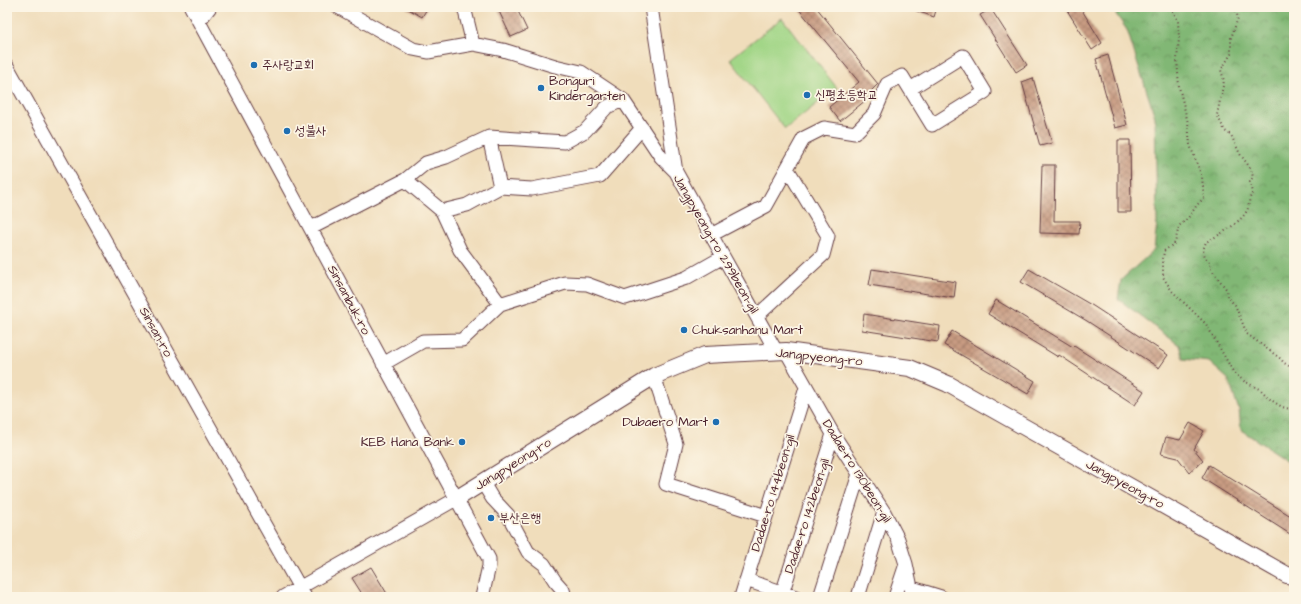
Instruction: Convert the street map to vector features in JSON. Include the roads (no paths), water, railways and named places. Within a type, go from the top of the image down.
[{"type":"main road","name":"Jangpyeong-ro","points":[[456,499],[654,376],[704,355],[781,351],[910,368],[948,384],[1292,577]]},
{"type":"street","name":"Sinsanbuk-ro","points":[[191,7],[488,559],[489,566],[482,597]]},
{"type":"street","points":[[199,21],[210,7]]},
{"type":"street","points":[[311,228],[405,180],[426,163],[446,157],[489,137],[565,142],[585,131],[607,108],[623,100],[581,72],[554,66],[503,50],[473,44],[428,52],[413,49],[338,7]]},
{"type":"street","points":[[464,7],[473,44]]},
{"type":"street","points":[[651,7],[676,172]]},
{"type":"street","points":[[711,235],[766,206],[804,138],[824,128],[855,133],[874,114],[887,84],[902,76],[932,125],[985,92],[963,56],[910,89]]},
{"type":"street","name":"Sinsan-ro","points":[[7,66],[302,592]]},
{"type":"street","name":"Jangpyeong-ro 299beon-gil","points":[[623,100],[661,158],[676,172],[757,316],[781,351]]},
{"type":"street","points":[[442,211],[467,204],[500,187],[532,189],[600,176],[642,128]]},
{"type":"street","points":[[489,137],[500,187]]},
{"type":"street","points":[[757,316],[823,255],[828,236],[787,168]]},
{"type":"street","points":[[405,180],[442,211],[460,250],[500,304]]},
{"type":"street","points":[[383,364],[423,341],[462,340],[500,304],[565,283],[587,284],[625,298],[686,278],[724,257]]},
{"type":"street","name":"Dadae-ro 130beon-gil","points":[[781,351],[806,388],[858,474],[884,512],[898,539],[906,564],[912,593]]},
{"type":"street","points":[[654,376],[676,444],[666,484],[766,516]]},
{"type":"street","name":"Dadae-ro 144beon-gil","points":[[740,597],[806,388]]},
{"type":"street","name":"Dadae-ro 142beon-gil","points":[[782,595],[833,434]]},
{"type":"street","points":[[820,597],[858,474]]},
{"type":"street","points":[[483,483],[492,498],[508,515],[528,552],[544,564],[563,590],[565,597]]},
{"type":"street","name":"Jangpyeong-ro","points":[[283,597],[302,592],[456,499]]},
{"type":"street","points":[[858,597],[884,512]]},
{"type":"street","points":[[896,597],[906,564]]},
{"type":"street","points":[[746,580],[782,595],[796,597]]},
{"type":"street","points":[[912,593],[941,597]]},
{"type":"place","name":"주사랑교회","points":[[254,65]]},
{"type":"place","name":"Bonguri Kindergarten","points":[[541,88]]},
{"type":"place","name":"신평초등학교","points":[[807,95]]},
{"type":"place","name":"성불사","points":[[287,131]]},
{"type":"place","name":"Chuksanhanu Mart","points":[[684,330]]},
{"type":"place","name":"Dubaero Mart","points":[[716,422]]},
{"type":"place","name":"KEB Hana Bank","points":[[462,442]]},
{"type":"place","name":"부산은행","points":[[491,518]]}]
